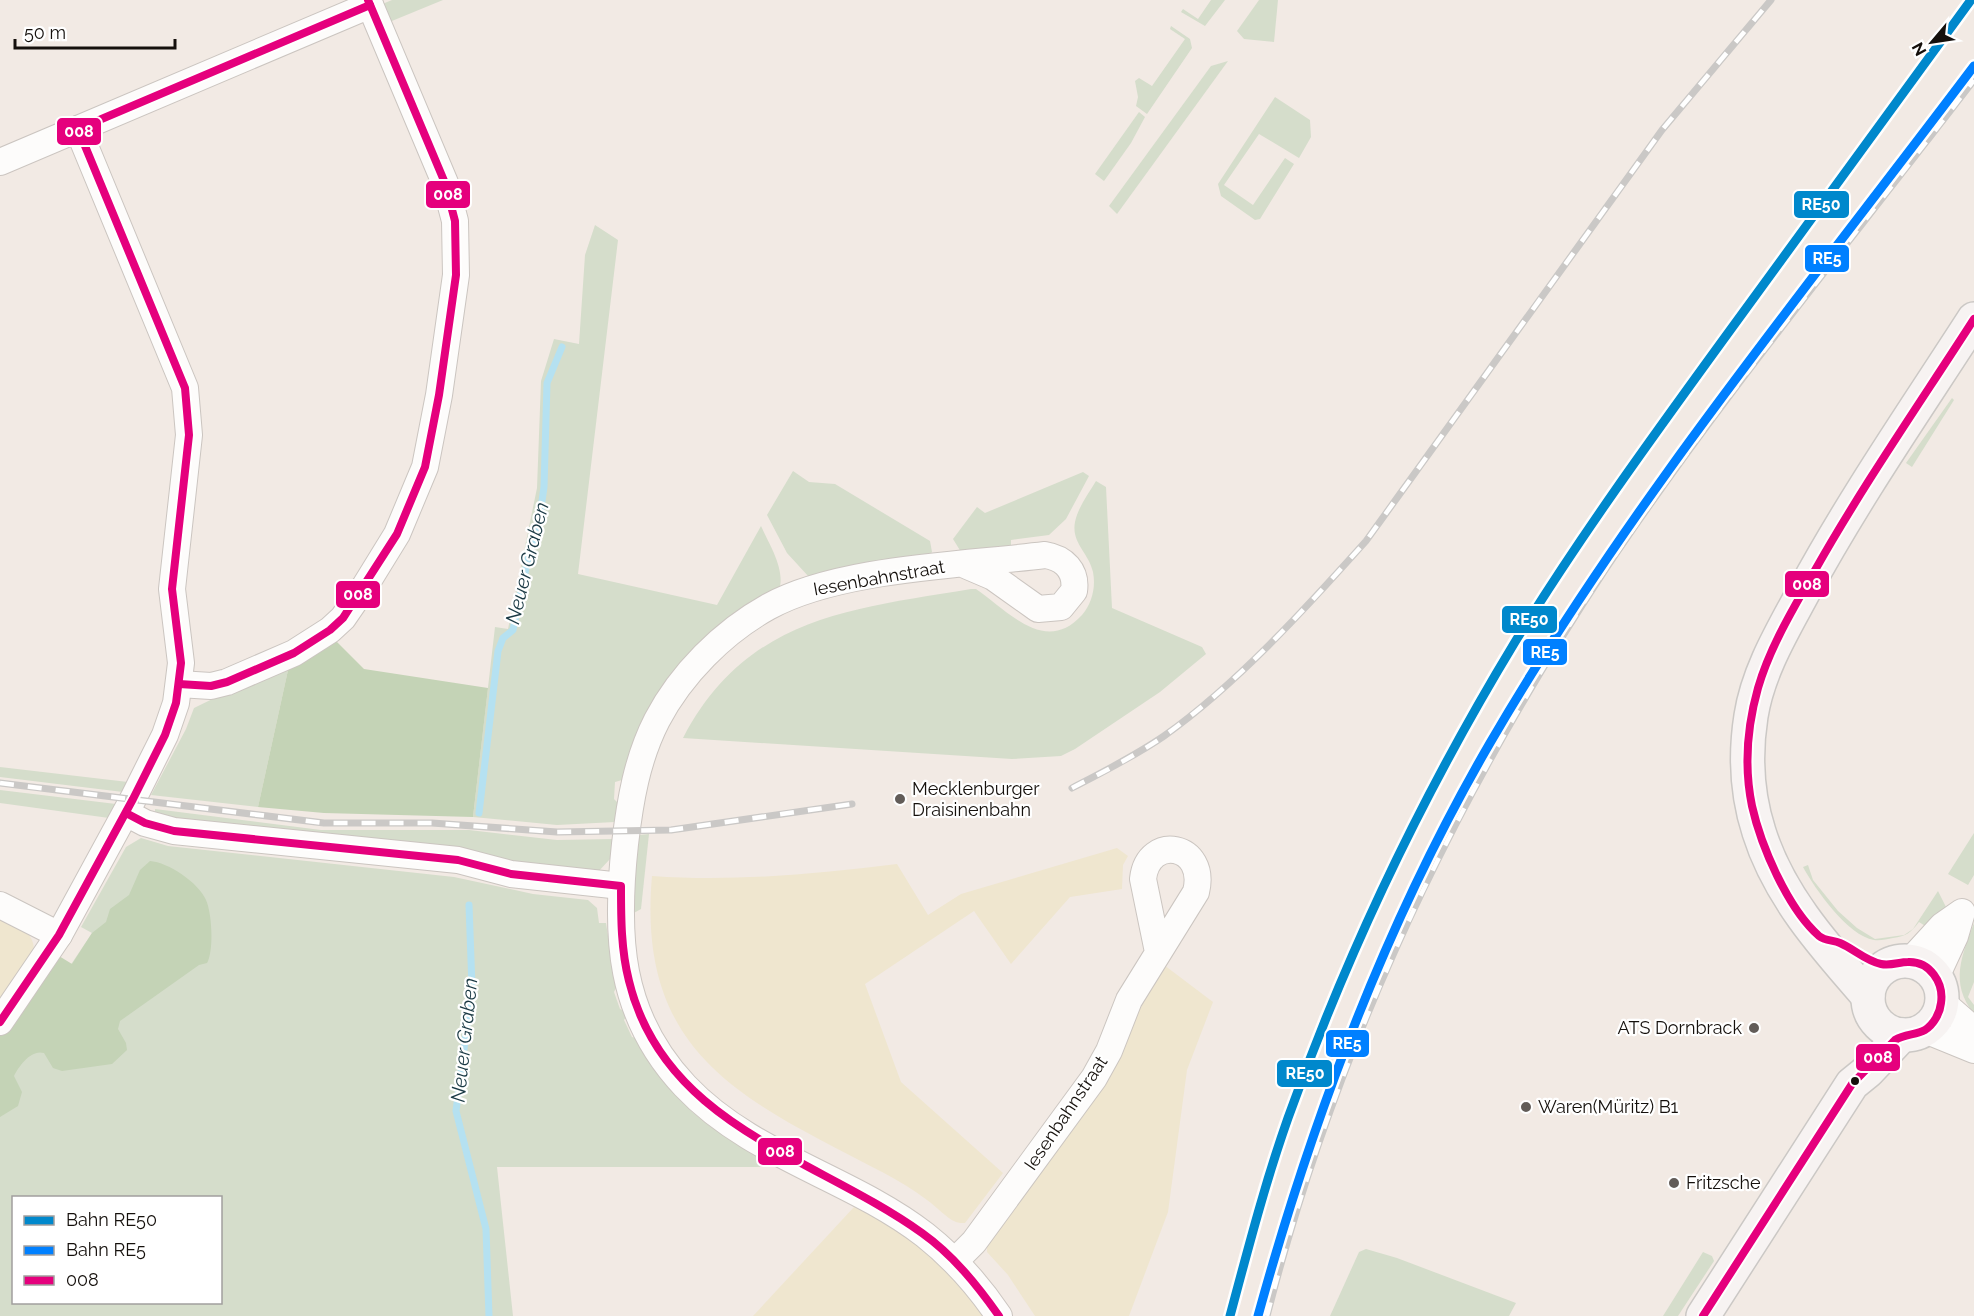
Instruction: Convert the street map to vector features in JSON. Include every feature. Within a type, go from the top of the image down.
[{"type":"main road","points":[[1913,1032],[1882,1027],[1871,1007],[1830,955],[1820,937],[1781,883],[1758,831],[1749,785],[1751,715],[1763,672],[1835,534],[1974,319]]},
{"type":"main road","points":[[1820,937],[1839,942],[1861,955],[1919,976]]},
{"type":"main road","points":[[1852,1084],[1855,1062],[1871,1007],[1874,978],[1919,976]]},
{"type":"main road","points":[[1703,1316],[1852,1084],[1913,1032],[1934,1022],[1919,976]]},
{"type":"street","points":[[0,162],[369,2],[445,183],[455,221],[456,275],[439,395],[425,467],[397,534],[343,618],[330,630],[294,653],[227,682],[211,686],[179,684]]},
{"type":"street","points":[[0,1022],[59,935],[126,813],[165,735],[179,684],[180,644],[172,589],[189,435],[185,388],[78,129]]},
{"type":"street","name":"Iesenbahnstraat","points":[[965,565],[817,587],[769,606],[736,627],[710,651],[672,696],[647,743],[632,793],[619,918],[621,949],[632,996],[653,1042],[685,1085],[730,1124],[901,1219],[955,1261],[981,1290],[999,1316]]},
{"type":"street","points":[[126,813],[145,824],[174,831],[458,861],[511,874],[621,886]]},
{"type":"street","points":[[1968,902],[1942,926],[1919,976],[1974,1030]]},
{"type":"street","points":[[0,904],[59,935]]},
{"type":"street","name":"Iesenbahnstraat","points":[[955,1261],[974,1242],[1094,1078],[1109,1051],[1129,1000],[1158,952]]},
{"type":"street","points":[[1913,1032],[1974,1050]]},
{"type":"green space","points":[[392,0],[443,0],[387,23],[380,5]]},
{"type":"green space","points":[[1211,0],[1225,0],[1205,26],[1181,12],[1183,9],[1198,19]]},
{"type":"green space","points":[[1259,0],[1278,0],[1274,42],[1244,39],[1237,31]]},
{"type":"green space","points":[[1171,26],[1190,39],[1192,48],[1147,114],[1136,106],[1138,97],[1135,81],[1139,78],[1152,86],[1185,39],[1170,29]]},
{"type":"green space","points":[[1228,61],[1117,214],[1109,206],[1211,66]]},
{"type":"green space","points":[[1275,97],[1310,120],[1311,137],[1299,158],[1259,134],[1224,185],[1253,205],[1285,158],[1294,164],[1260,219],[1255,220],[1221,196],[1218,184]]},
{"type":"green space","points":[[1139,112],[1145,117],[1131,143],[1104,181],[1095,174]]},
{"type":"green space","points":[[595,225],[618,240],[578,574],[717,605],[761,526],[772,549],[781,582],[779,590],[654,702],[633,744],[622,780],[615,782],[614,799],[618,803],[615,822],[557,825],[473,817],[495,627],[508,629],[537,488],[541,381],[554,339],[579,344],[585,255]]},
{"type":"green space","points":[[1952,398],[1954,400],[1912,467],[1906,463]]},
{"type":"green space","points":[[793,471],[809,482],[835,484],[930,541],[932,552],[928,557],[809,577],[787,553],[767,515]]},
{"type":"green space","points":[[1083,472],[1089,476],[1066,519],[1049,535],[1011,540],[1011,547],[961,552],[953,539],[977,507],[985,513]]},
{"type":"green space","points":[[1096,481],[1106,487],[1112,608],[1202,647],[1206,654],[1160,692],[1075,749],[1061,756],[1012,759],[683,738],[708,698],[738,666],[770,643],[805,626],[843,613],[976,589],[1027,625],[1040,630],[1054,631],[1068,627],[1082,615],[1091,600],[1093,572],[1074,529],[1084,500]]},
{"type":"green space","points":[[331,636],[364,669],[488,688],[473,817],[324,813],[258,807],[290,661]]},
{"type":"green space","points":[[290,661],[258,807],[151,795],[186,729],[194,708]]},
{"type":"green space","points":[[0,767],[128,782],[123,792],[0,777]]},
{"type":"green space","points":[[0,790],[116,804],[109,818],[0,803]]},
{"type":"green space","points":[[155,809],[321,830],[469,830],[557,840],[613,839],[610,859],[597,873],[155,818]]},
{"type":"green space","points":[[1974,833],[1974,875],[1968,885],[1948,874]]},
{"type":"green space","points":[[649,834],[641,909],[632,914],[639,835]]},
{"type":"green space","points":[[141,838],[168,846],[454,877],[533,894],[588,900],[597,908],[599,923],[606,923],[616,988],[614,992],[620,1009],[624,1011],[626,1017],[624,1020],[632,1037],[636,1038],[683,1104],[734,1142],[776,1164],[775,1167],[497,1167],[513,1316],[0,1316],[0,1033],[72,963],[92,933],[81,927],[126,847]]},
{"type":"green space","points":[[150,861],[165,865],[182,874],[197,887],[206,900],[211,932],[211,950],[207,963],[199,965],[120,1021],[118,1029],[126,1043],[127,1050],[112,1064],[62,1071],[53,1068],[44,1053],[39,1052],[30,1056],[22,1063],[14,1076],[22,1092],[18,1106],[0,1117],[0,1033],[59,956],[72,964],[92,933],[106,922],[110,909],[129,895],[140,870]]},
{"type":"green space","points":[[1808,865],[1813,880],[1838,911],[1857,928],[1875,939],[1904,935],[1913,929],[1905,935],[1884,940],[1874,940],[1864,937],[1843,921],[1803,867]]},
{"type":"green space","points":[[1938,891],[1947,909],[1930,929],[1919,922],[1913,929]]},
{"type":"green space","points":[[1974,923],[1974,982],[1968,997],[1974,1005],[1974,1014],[1962,991],[1960,969]]},
{"type":"green space","points":[[1366,1249],[1397,1258],[1516,1303],[1509,1316],[1330,1316],[1359,1252]]},
{"type":"green space","points":[[1703,1252],[1712,1256],[1714,1261],[1678,1316],[1663,1316]]},
{"type":"sand","points":[[1117,848],[1128,856],[1123,865],[1122,889],[1070,897],[1011,964],[974,911],[865,984],[901,1082],[1003,1173],[965,1223],[952,1220],[901,1182],[788,1122],[746,1095],[711,1066],[682,1031],[662,989],[652,938],[652,876],[713,878],[774,876],[897,864],[928,915],[961,894]]},
{"type":"sand","points":[[0,914],[27,933],[31,938],[34,951],[0,1001]]},
{"type":"sand","points":[[1164,965],[1213,1002],[1187,1070],[1168,1212],[1129,1316],[1035,1316],[1008,1275],[987,1252],[987,1245],[1127,1027]]},
{"type":"sand","points":[[854,1207],[894,1228],[927,1253],[943,1267],[987,1316],[753,1316]]},
{"type":"waterway","name":"Neuer Graben","points":[[479,813],[498,651],[503,638],[513,630],[530,549],[537,536],[544,487],[547,383],[562,347]]},
{"type":"waterway","name":"Neuer Graben","points":[[469,905],[472,987],[456,1111],[486,1229],[489,1316]]},
{"type":"railway","points":[[1072,788],[1119,764],[1164,736],[1218,693],[1270,644],[1366,541],[1662,130],[1771,0]]},
{"type":"railway","points":[[1267,1316],[1295,1217],[1327,1119],[1364,1023],[1405,929],[1498,746],[1550,657],[1605,570],[1693,444],[1974,80]]},
{"type":"railway","points":[[0,783],[324,823],[432,823],[557,832],[671,830],[852,804]]},
{"type":"rail line","name":"RE50","points":[[1230,1316],[1280,1142],[1311,1056],[1362,934],[1449,756],[1539,603],[1616,489],[1971,0]]},
{"type":"rail line","name":"RE5","points":[[1258,1316],[1279,1241],[1328,1094],[1385,950],[1452,811],[1490,743],[1544,654],[1661,481],[1784,314],[1974,66]]},
{"type":"transit line","name":"008","points":[[179,684],[211,686],[227,682],[294,653],[330,630],[343,618],[397,534],[425,467],[439,395],[456,275],[455,221],[445,183],[368,0]]},
{"type":"transit line","name":"008","points":[[0,1022],[59,935],[133,799],[165,735],[176,703],[181,663],[172,589],[189,435],[185,388],[78,129],[370,5]]},
{"type":"transit line","name":"008","points":[[1703,1316],[1852,1084],[1895,1040],[1928,1028],[1936,1018],[1940,1007],[1941,995],[1938,981],[1923,965],[1908,962],[1885,964],[1870,960],[1840,943],[1821,938],[1808,924],[1787,894],[1769,858],[1752,806],[1747,762],[1751,717],[1758,688],[1783,629],[1852,508],[1974,319]]},
{"type":"transit line","name":"008","points":[[126,813],[145,823],[174,831],[458,860],[511,874],[621,886],[623,946],[629,981],[647,1030],[675,1071],[709,1104],[749,1133],[880,1206],[922,1233],[964,1271],[999,1316]]},
{"type":"place","name":"Mecklenburger Draisinenbahn","points":[[900,799]]},
{"type":"place","name":"ATS Dornbrack","points":[[1754,1028]]},
{"type":"place","name":"Waren(Müritz) B1","points":[[1526,1107]]},
{"type":"place","name":"Fritzsche","points":[[1674,1183]]}]
